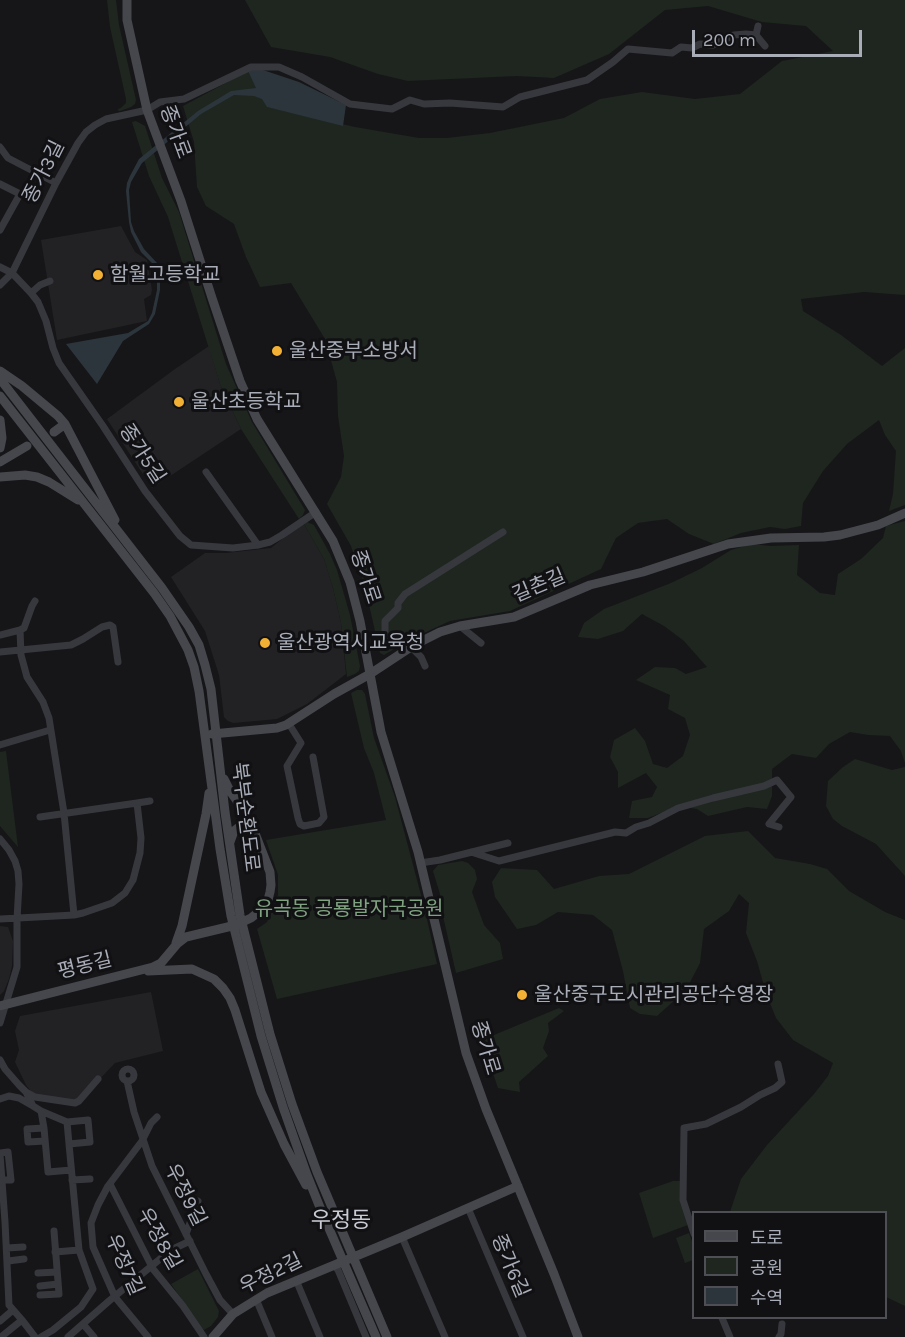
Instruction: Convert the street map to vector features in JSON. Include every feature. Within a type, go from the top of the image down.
[{"type":"main road","name":"종가로","points":[[127,0],[128,20],[147,110],[181,201],[240,381],[257,419],[333,541],[350,582],[381,732],[420,863],[466,1053],[486,1109],[579,1337]]},
{"type":"main road","points":[[0,371],[22,386],[65,424],[128,544]]},
{"type":"main road","name":"북부순환도로","points":[[0,379],[178,610],[198,645],[211,689],[229,847],[230,885]]},
{"type":"main road","name":"북부순환도로","points":[[0,396],[154,593],[180,632],[188,650],[199,691],[210,776],[230,885],[236,938],[317,1172],[387,1337]]},
{"type":"main road","points":[[0,420],[2,438],[0,448]]},
{"type":"main road","points":[[54,432],[65,424]]},
{"type":"main road","points":[[0,462],[27,446]]},
{"type":"main road","points":[[0,477],[25,475],[37,477],[63,490],[87,507]]},
{"type":"main road","name":"길촌길","points":[[205,735],[277,728],[289,723],[333,694],[440,632],[460,626],[514,617],[590,585],[643,572],[728,544],[771,538],[840,535],[878,525],[905,513]]},
{"type":"main road","name":"평동길","points":[[3,1006],[153,967],[161,963],[186,937],[236,925],[261,910],[270,892],[271,879],[268,866],[244,810],[227,785],[220,766]]},
{"type":"main road","points":[[172,951],[182,926],[206,813],[210,776]]},
{"type":"main road","points":[[229,847],[232,835],[239,827],[250,828],[256,836]]},
{"type":"main road","points":[[140,971],[192,969],[213,979],[223,988],[235,1010],[261,1092],[289,1153],[321,1210]]},
{"type":"main road","name":"북부순환도로","points":[[254,990],[261,1036],[307,1175],[338,1263],[376,1337]]},
{"type":"main road","points":[[353,1257],[518,1186]]},
{"type":"main road","name":"우정2길","points":[[213,1337],[233,1314],[256,1299],[353,1257]]},
{"type":"street","points":[[758,26],[756,35],[765,46]]},
{"type":"street","name":"종가3길","points":[[0,285],[12,273],[56,183],[86,132],[106,119],[147,110],[160,102],[184,99],[251,67],[279,67],[350,104],[392,109],[410,100],[424,104],[450,103],[503,107],[520,97],[587,80],[613,63],[628,49],[672,52],[681,47],[692,48],[700,44],[713,45],[734,35],[756,35]]},
{"type":"street","points":[[0,147],[8,159],[56,183]]},
{"type":"street","points":[[0,184],[20,194],[1,227]]},
{"type":"street","name":"종가5길","points":[[0,267],[12,273],[31,293],[43,312],[59,363],[146,491],[180,536],[191,545],[233,548],[258,545],[276,538],[316,512]]},
{"type":"street","points":[[31,293],[40,285],[50,281]]},
{"type":"street","points":[[206,472],[258,545]]},
{"type":"street","points":[[425,666],[421,657],[411,647],[409,637],[385,644],[385,621],[398,608],[398,603],[405,594],[503,532]]},
{"type":"street","points":[[0,635],[24,628],[35,601]]},
{"type":"street","points":[[0,652],[71,645],[102,627],[110,625],[113,627],[118,662]]},
{"type":"street","points":[[460,626],[481,643]]},
{"type":"street","points":[[20,630],[21,651],[27,677],[46,708],[64,813],[74,915]]},
{"type":"street","points":[[289,723],[301,743],[298,752],[287,766],[298,818],[300,824],[304,826],[320,823],[324,817],[313,756]]},
{"type":"street","points":[[0,745],[50,730]]},
{"type":"street","points":[[471,852],[499,861],[615,832],[626,833],[678,808],[764,786],[777,780],[791,796],[770,824],[779,827]]},
{"type":"street","points":[[40,817],[150,801]]},
{"type":"street","points":[[0,919],[74,915],[112,903],[125,893],[132,880],[140,853],[141,838],[137,803]]},
{"type":"street","points":[[0,839],[9,850],[18,871],[19,884],[16,919],[17,967],[3,1006],[0,1023]]},
{"type":"street","points":[[420,863],[508,843]]},
{"type":"street","points":[[0,1060],[26,1092],[33,1106]]},
{"type":"street","points":[[692,1231],[683,1200],[684,1128],[706,1124],[775,1088],[782,1082],[778,1064]]},
{"type":"street","points":[[26,1092],[36,1097],[75,1103],[98,1079]]},
{"type":"street","name":"우정9길","points":[[127,1081],[142,1141],[152,1166],[220,1299],[233,1314]]},
{"type":"street","points":[[0,1099],[9,1096],[19,1098],[67,1122],[88,1120],[90,1142],[69,1144]]},
{"type":"street","points":[[41,1111],[48,1172],[71,1170]]},
{"type":"street","name":"우정7길","points":[[148,1337],[115,1297],[93,1246],[91,1223],[110,1184],[157,1117]]},
{"type":"street","points":[[41,1337],[53,1330],[81,1306],[93,1289],[79,1250],[67,1122]]},
{"type":"street","points":[[44,1128],[27,1129],[27,1142],[45,1141]]},
{"type":"street","points":[[0,1154],[9,1305],[35,1337]]},
{"type":"street","points":[[72,1180],[90,1179]]},
{"type":"street","name":"우정8길","points":[[110,1184],[152,1266],[204,1337]]},
{"type":"street","points":[[186,1234],[198,1202]]},
{"type":"street","name":"종가6길","points":[[468,1208],[522,1337]]},
{"type":"street","points":[[40,1295],[59,1294],[54,1231]]},
{"type":"street","points":[[402,1237],[445,1337]]},
{"type":"street","points":[[68,1337],[171,1250],[190,1241]]},
{"type":"street","points":[[7,1248],[23,1247]]},
{"type":"street","points":[[55,1252],[79,1250]]},
{"type":"street","points":[[8,1261],[24,1260]]},
{"type":"street","points":[[338,1263],[339,1272],[366,1337]]},
{"type":"street","points":[[38,1273],[57,1272]]},
{"type":"street","points":[[296,1280],[320,1337]]},
{"type":"street","points":[[40,1286],[58,1284]]},
{"type":"street","points":[[256,1299],[272,1337]]},
{"type":"street","points":[[0,1321],[13,1310]]},
{"type":"street","points":[[723,1319],[730,1337]]},
{"type":"street","points":[[2,1337],[22,1320]]},
{"type":"street","points":[[83,1324],[94,1337]]},
{"type":"street","points":[[780,1337],[782,1324]]},
{"type":"shaded area","name":"함월고등학교","points":[[121,226],[135,252],[147,260],[152,290],[151,295],[144,299],[147,321],[57,340],[41,240]]},
{"type":"shaded area","name":"울산초등학교","points":[[209,346],[220,384],[241,429],[152,488],[107,419]]},
{"type":"shaded area","points":[[304,524],[324,559],[333,588],[341,623],[346,674],[307,704],[277,719],[233,723],[224,717],[219,675],[205,631],[171,577],[205,553],[271,548],[298,526]]},
{"type":"shaded area","points":[[0,926],[8,927],[13,941],[9,979],[0,995]]},
{"type":"shaded area","points":[[151,992],[163,1051],[115,1063],[79,1101],[35,1097],[26,1085],[15,1062],[19,1050],[15,1031],[20,1016]]},
{"type":"green space","points":[[107,0],[116,0],[119,25],[136,100],[131,107],[120,111],[117,110],[126,103],[126,99],[110,27]]},
{"type":"green space","points":[[245,0],[905,0],[905,295],[864,292],[801,299],[803,311],[841,335],[882,366],[905,348],[905,505],[889,511],[893,494],[896,451],[885,435],[879,420],[847,444],[823,471],[803,503],[801,526],[785,529],[770,527],[741,533],[714,544],[689,534],[667,519],[638,523],[616,538],[601,569],[510,611],[450,621],[411,639],[384,655],[380,653],[365,587],[351,546],[327,504],[341,477],[344,456],[338,416],[337,382],[325,339],[291,283],[260,287],[234,224],[206,206],[197,187],[194,142],[183,106],[248,71],[268,107],[355,127],[419,138],[447,138],[490,133],[564,118],[600,99],[642,92],[695,99],[740,94],[782,61],[833,51],[806,26],[762,22],[708,6],[665,10],[609,54],[554,78],[517,76],[408,81],[378,74],[330,57],[271,47]]},
{"type":"green space","points":[[136,121],[145,126],[162,178],[179,212],[226,364],[252,422],[305,510],[299,519],[241,429],[220,384],[168,217],[149,176],[132,122]]},
{"type":"green space","points":[[905,521],[905,763],[901,751],[890,736],[850,732],[829,744],[816,758],[792,754],[772,769],[772,796],[767,809],[747,807],[708,816],[697,809],[679,806],[648,818],[629,818],[632,801],[652,797],[657,787],[646,773],[618,788],[618,772],[610,757],[614,740],[635,728],[645,741],[653,764],[667,768],[683,756],[690,735],[685,718],[668,709],[670,695],[636,680],[655,667],[675,668],[686,674],[707,667],[684,641],[664,626],[642,614],[623,631],[598,639],[578,637],[584,623],[604,609],[671,583],[731,550],[751,544],[799,545],[797,575],[820,593],[835,595],[838,574],[861,559],[883,538],[886,526]]},
{"type":"green space","points":[[307,522],[314,525],[330,554],[350,615],[360,666],[359,671],[347,677],[341,623],[333,588],[324,559],[304,524]]},
{"type":"green space","name":"유곡동 공룡발자국공원","points":[[362,690],[365,694],[374,738],[395,797],[437,964],[277,999],[257,929],[267,922],[278,895],[278,875],[266,840],[386,820],[374,773],[364,748],[351,693]]},
{"type":"green space","points":[[6,751],[18,847],[0,826],[0,752]]},
{"type":"green space","points":[[855,759],[892,770],[905,767],[905,876],[876,844],[833,819],[826,806],[828,781]]},
{"type":"green space","points":[[748,831],[775,858],[827,869],[849,891],[885,912],[905,920],[905,1306],[887,1297],[887,1211],[730,1211],[741,1179],[767,1145],[814,1094],[828,1076],[833,1063],[793,1040],[776,1018],[746,933],[749,903],[739,894],[729,911],[704,929],[700,963],[686,990],[657,1016],[640,1014],[630,1008],[612,930],[593,915],[558,912],[536,925],[517,929],[495,897],[492,882],[501,868],[537,870],[554,889],[599,876],[629,874],[705,836]]},
{"type":"green space","points":[[462,861],[475,870],[477,879],[472,892],[484,925],[500,943],[503,959],[456,973],[433,871],[438,865]]},
{"type":"green space","points":[[559,1008],[564,1011],[548,1023],[549,1031],[543,1048],[548,1056],[519,1082],[520,1092],[498,1088],[482,1040]]},
{"type":"green space","points":[[673,1181],[680,1181],[688,1225],[653,1238],[639,1193]]},
{"type":"green space","points":[[689,1233],[692,1241],[692,1260],[685,1263],[676,1238]]},
{"type":"green space","points":[[198,1269],[219,1311],[218,1317],[211,1326],[204,1330],[171,1284]]},
{"type":"water","points":[[257,68],[299,82],[346,105],[343,126],[267,107],[262,99],[254,96],[234,95],[201,114],[142,163],[129,190],[131,222],[144,249],[160,268],[160,290],[155,314],[149,324],[123,341],[97,384],[66,344],[128,333],[148,321],[157,290],[156,269],[141,252],[131,232],[126,191],[130,176],[139,159],[198,111],[231,91],[256,88],[248,71]]},
{"type":"place","name":"함월고등학교","points":[[98,275]]},
{"type":"place","name":"울산중부소방서","points":[[277,351]]},
{"type":"place","name":"울산초등학교","points":[[179,402]]},
{"type":"place","name":"울산광역시교육청","points":[[265,643]]},
{"type":"place","name":"울산중구도시관리공단수영장","points":[[522,995]]},
{"type":"district","name":"우정동","points":[[341,1221]]}]
